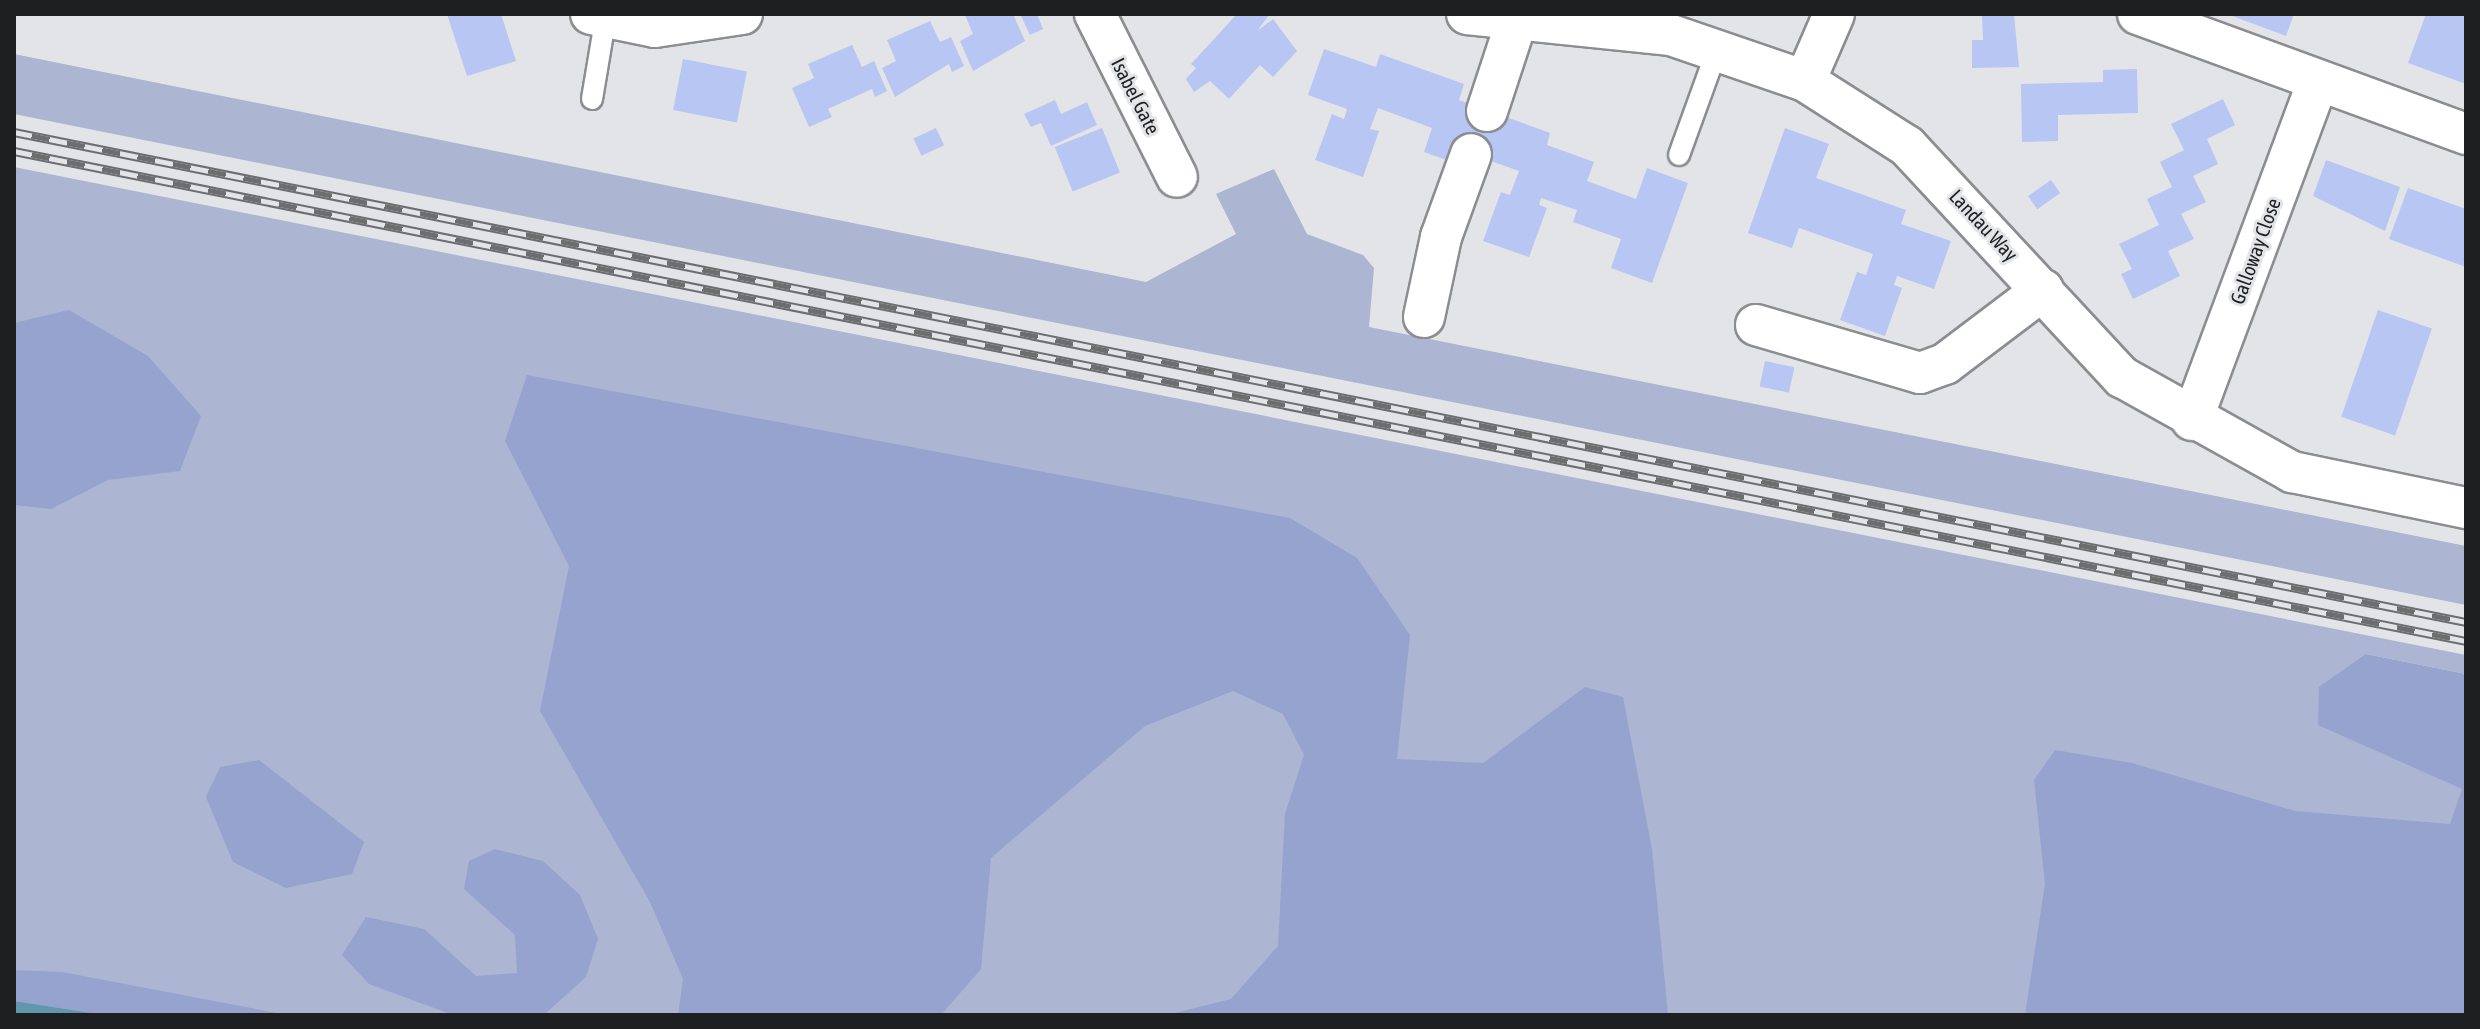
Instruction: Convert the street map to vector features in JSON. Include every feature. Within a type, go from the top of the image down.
[{"type":"street","points":[[598,17],[655,27],[742,14]]},
{"type":"street","name":"Isabel Gate","points":[[1095,14],[1177,177]]},
{"type":"street","name":"Landau Way","points":[[1467,14],[1517,20],[1620,22],[1718,47],[1805,81],[1907,146],[2122,377],[2249,453],[2334,486],[2466,508]]},
{"type":"street","points":[[1805,81],[1834,14]]},
{"type":"street","points":[[2138,14],[2466,134]]},
{"type":"street","points":[[1487,111],[1517,20]]},
{"type":"street","name":"Galloway Close","points":[[2192,420],[2318,81]]},
{"type":"street","points":[[1424,317],[1441,237],[1471,154]]},
{"type":"street","points":[[1756,325],[1920,373],[1945,364],[2043,290]]},
{"type":"lane","points":[[592,99],[598,17]]},
{"type":"lane","points":[[1679,155],[1718,47]]},
{"type":"shaded area","points":[[14,54],[1146,282],[1236,234],[1216,194],[1274,169],[1307,234],[1363,255],[1374,268],[1369,327],[2466,546],[2466,605],[14,114]]},
{"type":"shaded area","points":[[14,167],[2466,655],[2466,674],[2366,654],[2466,716],[2466,1015],[14,1015]]},
{"type":"shaded area","points":[[69,310],[148,356],[201,416],[180,471],[108,480],[51,509],[14,505],[14,323]]},
{"type":"shaded area","points":[[527,375],[1290,518],[1357,558],[1410,635],[1397,759],[1483,763],[1585,687],[1623,697],[1652,849],[1668,1015],[1167,1015],[1231,999],[1278,946],[1285,814],[1304,755],[1283,714],[1233,691],[1145,726],[991,858],[981,969],[941,1015],[678,1015],[683,979],[650,902],[540,711],[569,566],[505,441]]},
{"type":"shaded area","points":[[2366,654],[2466,674],[2466,1015],[2025,1015],[2045,884],[2034,780],[2055,750],[2132,763],[2295,811],[2450,824],[2462,789],[2318,725],[2319,687]]},
{"type":"shaded area","points":[[259,760],[364,842],[352,874],[286,888],[233,862],[206,797],[220,767]]},
{"type":"shaded area","points":[[495,849],[543,861],[580,895],[598,939],[586,977],[546,1013],[453,1015],[369,984],[342,955],[366,917],[424,929],[476,976],[517,973],[515,935],[464,889],[469,861]]},
{"type":"shaded area","points":[[14,970],[62,972],[287,1015],[104,1015],[14,1001]]},
{"type":"shaded area","points":[[14,1001],[104,1015],[14,1015]]},
{"type":"building","points":[[447,14],[501,14],[516,61],[467,76]]},
{"type":"building","points":[[1013,14],[1025,41],[973,71],[960,41],[973,34],[965,15]]},
{"type":"building","points":[[1020,14],[1037,14],[1043,29],[1030,35]]},
{"type":"building","points":[[1237,14],[1270,14],[1257,31],[1273,19],[1297,51],[1273,77],[1260,65],[1229,99],[1210,81],[1194,92],[1186,79],[1196,68],[1191,64]]},
{"type":"building","points":[[1982,14],[2014,14],[2019,67],[1972,68],[1972,40],[1983,40]]},
{"type":"building","points":[[2227,14],[2294,14],[2286,36]]},
{"type":"building","points":[[2426,14],[2466,14],[2466,84],[2408,63]]},
{"type":"building","points":[[930,21],[940,42],[951,37],[964,66],[952,72],[949,64],[895,97],[882,68],[896,61],[887,40]]},
{"type":"building","points":[[852,45],[862,67],[874,61],[887,91],[875,97],[872,89],[828,109],[832,117],[809,127],[792,88],[814,78],[808,64]]},
{"type":"building","points":[[1324,49],[1376,67],[1380,54],[1464,84],[1459,100],[1550,133],[1547,145],[1594,162],[1587,181],[1636,199],[1647,168],[1688,183],[1652,283],[1611,268],[1621,239],[1573,222],[1577,210],[1541,198],[1539,205],[1547,208],[1529,257],[1483,241],[1501,192],[1510,195],[1519,171],[1457,149],[1452,162],[1424,152],[1432,128],[1378,108],[1370,129],[1379,131],[1363,177],[1315,160],[1332,114],[1344,119],[1347,109],[1308,95]]},
{"type":"building","points":[[683,59],[747,71],[737,122],[673,110]]},
{"type":"building","points":[[2137,69],[2138,113],[2058,115],[2058,141],[2022,142],[2021,84],[2103,82],[2103,70]]},
{"type":"building","points":[[2223,99],[2235,125],[2207,139],[2218,164],[2193,176],[2206,202],[2181,214],[2194,239],[2168,251],[2180,276],[2133,299],[2121,274],[2132,269],[2119,244],[2159,225],[2147,199],[2172,187],[2160,162],[2184,150],[2171,124]]},
{"type":"building","points":[[1055,100],[1061,114],[1087,102],[1097,125],[1051,146],[1041,123],[1031,127],[1024,114]]},
{"type":"building","points":[[936,128],[944,145],[921,156],[913,139]]},
{"type":"building","points":[[1102,128],[1120,173],[1073,192],[1055,147]]},
{"type":"building","points":[[1785,128],[1829,144],[1816,178],[1906,210],[1901,224],[1951,241],[1934,289],[1897,276],[1894,285],[1902,288],[1885,336],[1840,320],[1857,272],[1866,275],[1873,254],[1799,228],[1792,248],[1748,233]]},
{"type":"building","points":[[2326,160],[2400,187],[2385,231],[2313,196]]},
{"type":"building","points":[[2051,180],[2060,193],[2037,209],[2028,196]]},
{"type":"building","points":[[2408,188],[2466,209],[2466,267],[2389,239]]},
{"type":"building","points":[[2378,310],[2432,329],[2395,435],[2341,417]]},
{"type":"building","points":[[1765,361],[1794,367],[1789,393],[1760,386]]},
{"type":"railway","points":[[14,132],[2466,622]]},
{"type":"railway","points":[[14,151],[2466,641]]}]
